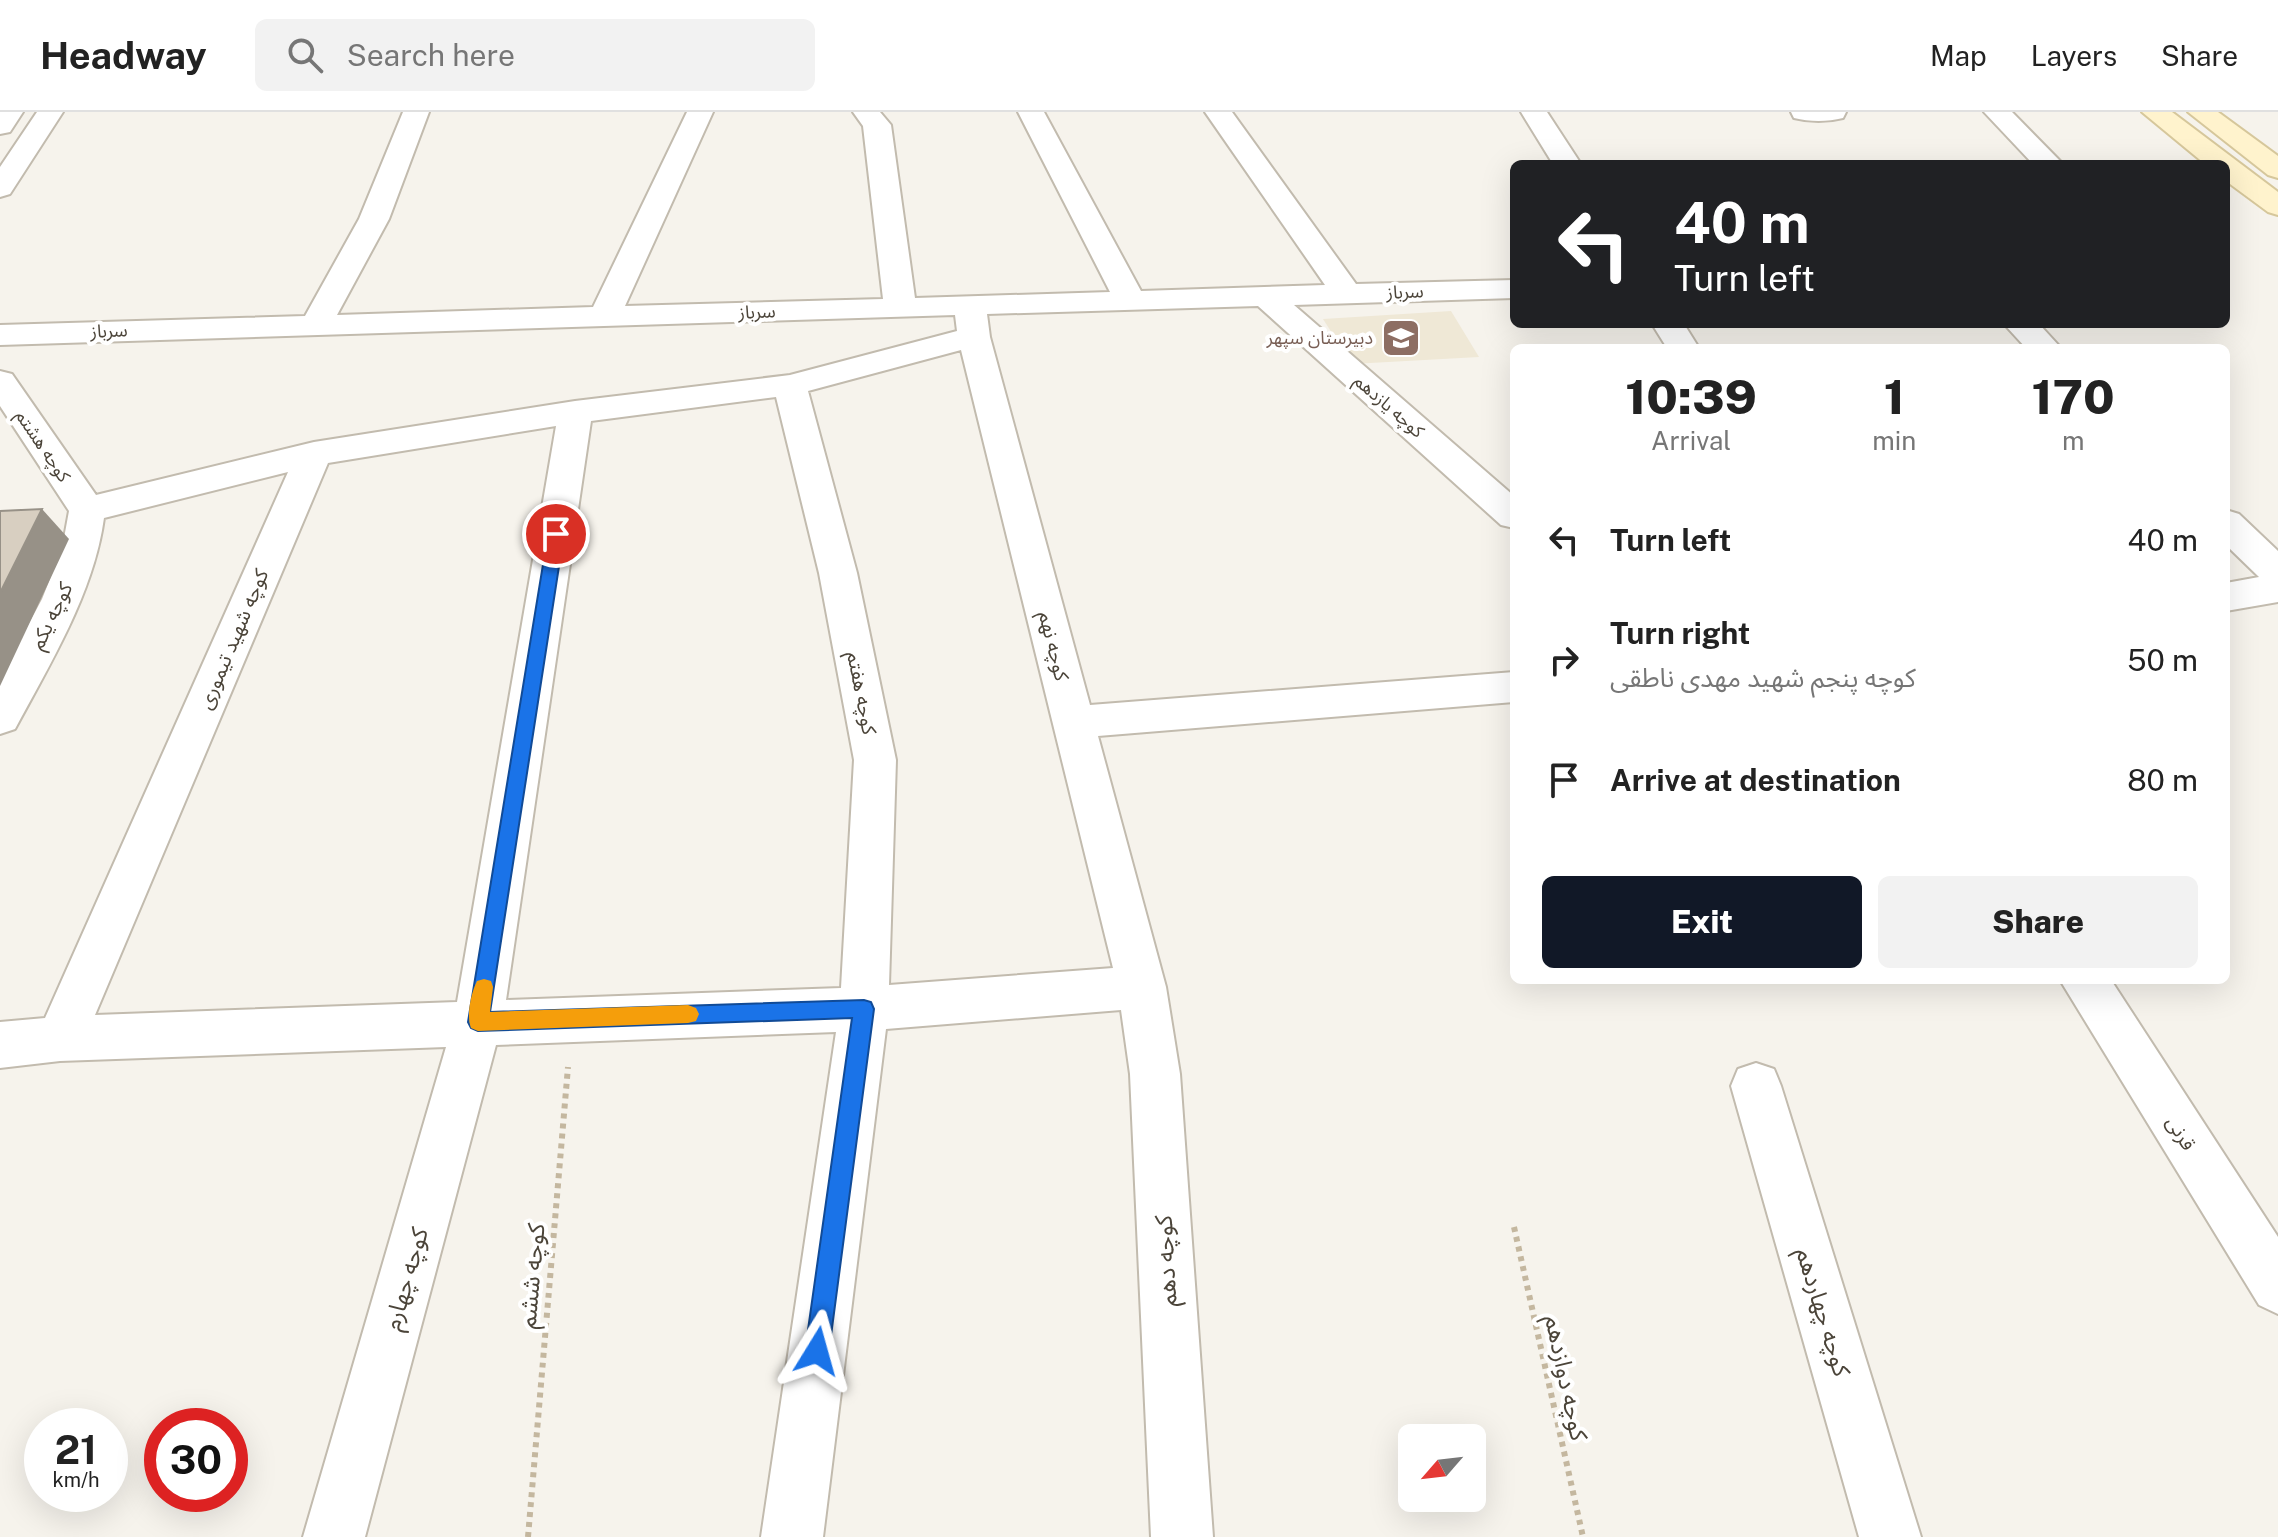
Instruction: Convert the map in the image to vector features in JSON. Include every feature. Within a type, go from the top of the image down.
[{"type":"main road","points":[[2155,112],[2216,160]]},
{"type":"main road","points":[[2201,112],[2276,166]]},
{"type":"main road","points":[[2230,171],[2278,206]]},
{"type":"street","points":[[0,126],[10,112]]},
{"type":"street","points":[[0,188],[50,112]]},
{"type":"street","points":[[316,325],[374,219],[416,112]]},
{"type":"street","points":[[605,316],[700,112]]},
{"type":"street","points":[[866,112],[877,125],[900,307]]},
{"type":"street","points":[[1031,112],[1130,300]]},
{"type":"street","points":[[1218,112],[1346,293]]},
{"type":"street","points":[[1534,112],[1564,160]]},
{"type":"street","points":[[1804,112],[1833,112]]},
{"type":"street","points":[[1997,112],[2045,160]]},
{"type":"street","name":"سرباز","points":[[0,335],[900,307],[972,321],[1130,300],[1510,289]]},
{"type":"street","name":"کوچه یازدهم","points":[[1265,296],[1510,512]]},
{"type":"street","points":[[87,510],[314,454],[575,412],[790,385],[972,321]]},
{"type":"street","name":"کوچه نهم","points":[[972,321],[1142,987]]},
{"type":"street","points":[[2024,328],[2041,344]]},
{"type":"street","name":"کوچه هشتم","points":[[0,381],[87,510]]},
{"type":"street","name":"کوچه هفتم","points":[[790,385],[838,573],[875,760],[864,1009]]},
{"type":"street","name":"کوچه چهارم","points":[[334,1537],[478,1022],[575,412]]},
{"type":"street","name":"کوچه شهید تیموری","points":[[60,1039],[314,454]]},
{"type":"street","name":"کوچه یکم","points":[[0,718],[61,599],[81,549],[87,510]]},
{"type":"street","points":[[2230,527],[2278,573]]},
{"type":"street","points":[[2230,596],[2278,588]]},
{"type":"street","points":[[1074,722],[1510,687]]},
{"type":"street","name":"قرنی","points":[[2087,984],[2278,1286]]},
{"type":"street","points":[[0,1045],[60,1039],[864,1009],[1142,987]]},
{"type":"street","name":"کوچه دهم","points":[[1142,987],[1155,1074],[1182,1537]]},
{"type":"street","points":[[792,1537],[864,1009]]},
{"type":"street","name":"کوچه چهاردهم","points":[[1756,1086],[1890,1537]]},
{"type":"path","name":"کوچه ششم","points":[[528,1537],[573,1018]]},
{"type":"path","name":"کوچه دوازدهم","points":[[1514,1227],[1583,1537]]},
{"type":"shaded area","name":"دبیرستان سپهر","points":[[1451,311],[1479,357],[1352,364],[1323,319]]},
{"type":"building","points":[[42,509],[0,593],[0,511]]},
{"type":"slow traffic","points":[[484,987],[478,1022],[688,1014]]},
{"type":"place","name":"دبیرستان سپهر","points":[[1401,338]]},
{"type":"route","points":[[556,534],[478,1022],[864,1009],[817,1351]]}]
